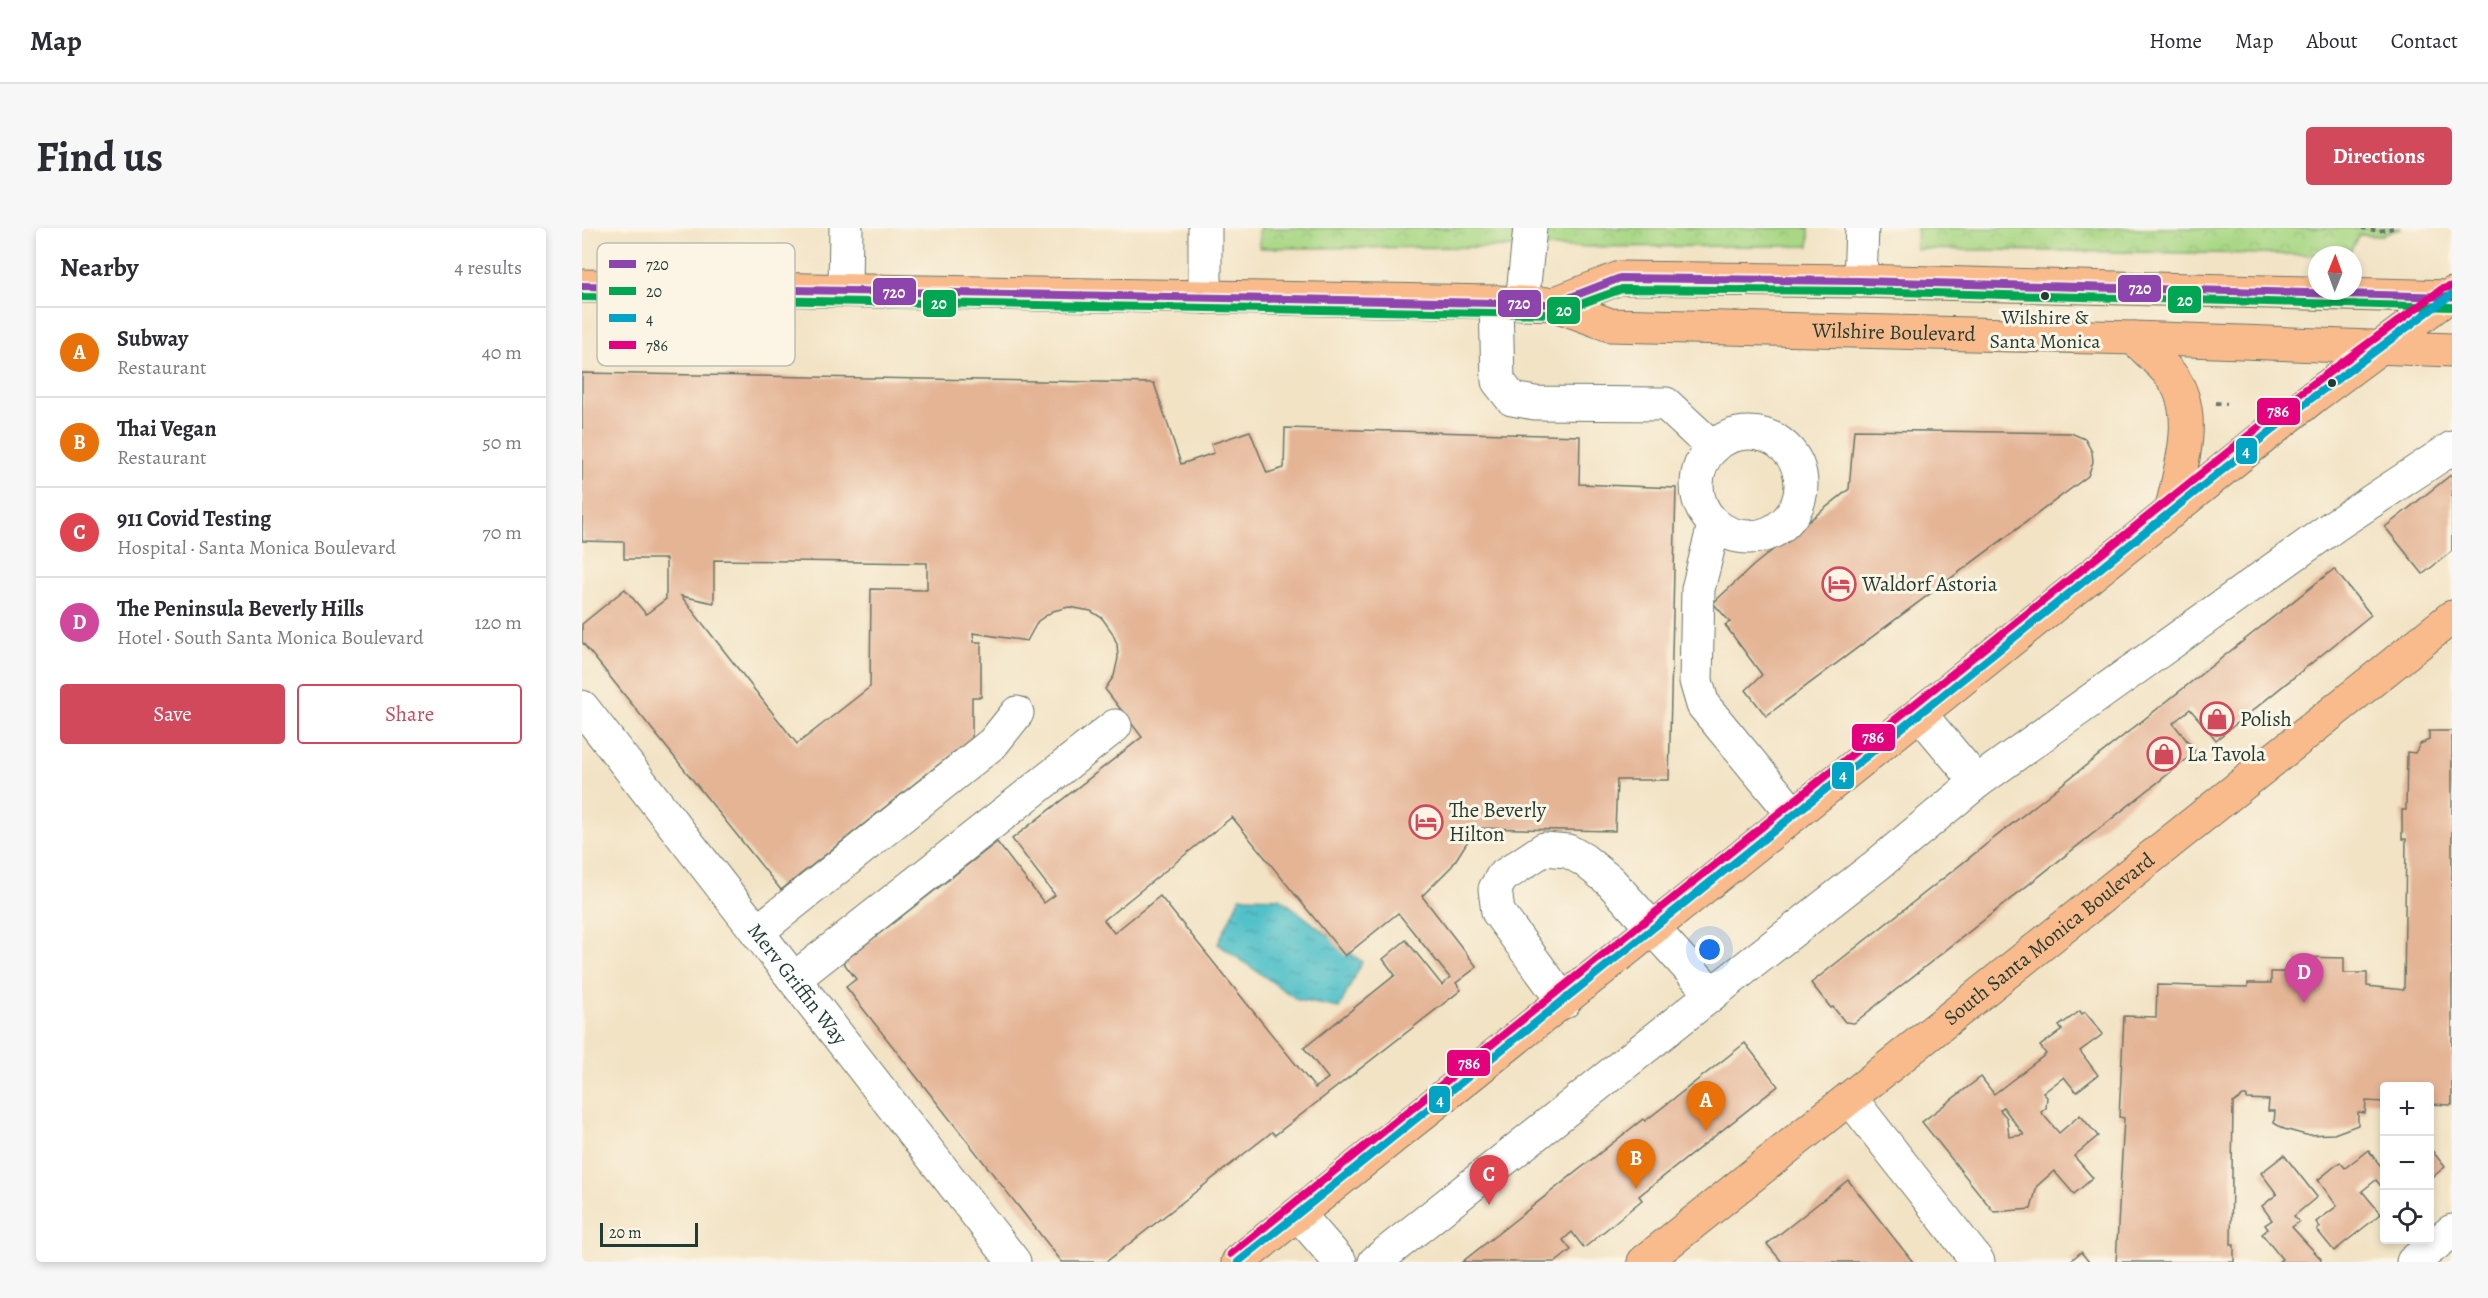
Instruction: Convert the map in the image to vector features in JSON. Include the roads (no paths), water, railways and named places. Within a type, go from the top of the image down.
[{"type":"main road","name":"Wilshire Boulevard","points":[[1524,303],[1620,278],[1860,280],[2451,296]]},
{"type":"main road","name":"Wilshire Boulevard","points":[[582,286],[597,286]]},
{"type":"main road","name":"Wilshire Boulevard","points":[[795,288],[1524,303],[1610,325],[2134,338],[2452,350]]},
{"type":"main road","points":[[1238,1262],[1564,1002],[2170,512],[2381,346],[2451,296]]},
{"type":"main road","points":[[2134,338],[2171,375],[2186,403],[2183,458],[2170,512]]},
{"type":"main road","name":"South Santa Monica Boulevard","points":[[1644,1262],[2452,617]]},
{"type":"street","points":[[845,289],[846,228]]},
{"type":"street","points":[[1205,228],[1205,297]]},
{"type":"street","points":[[1530,228],[1524,303],[1498,381],[1512,399],[1535,403],[1666,404],[1713,448]]},
{"type":"street","points":[[1860,280],[1862,228]]},
{"type":"street","points":[[1760,434],[1776,441],[1789,452],[1798,467],[1801,484],[1798,501],[1791,516],[1779,528],[1763,535],[1746,537],[1729,534],[1714,525],[1697,495],[1697,478],[1702,462],[1713,448],[1735,436],[1760,434]]},
{"type":"street","points":[[1375,1262],[1877,865],[1977,782],[2344,537],[2452,448]]},
{"type":"street","points":[[1714,525],[1698,589],[1695,681],[1703,705],[1794,815]]},
{"type":"street","name":"Merv Griffin Way","points":[[582,707],[1014,1262]]},
{"type":"street","points":[[757,932],[993,743],[1017,713]]},
{"type":"street","points":[[1920,714],[1977,782]]},
{"type":"street","points":[[794,979],[1115,726]]},
{"type":"street","points":[[1564,1002],[1498,912],[1495,889],[1502,877],[1544,849],[1568,851],[1610,881],[1712,994]]},
{"type":"street","points":[[1850,1098],[1978,1262]]},
{"type":"street","points":[[1298,1214],[1340,1262]]},
{"type":"street","points":[[2412,1262],[2452,1231]]},
{"type":"water","points":[[1240,897],[1280,898],[1362,962],[1339,1008],[1298,1000],[1218,944]]},
{"type":"place","name":"Wilshire & Santa Monica","points":[[2045,296]]},
{"type":"place","name":"Waldorf Astoria","points":[[1839,584]]},
{"type":"place","name":"Polish","points":[[2217,719]]},
{"type":"place","name":"La Tavola","points":[[2164,754]]},
{"type":"place","name":"The Beverly Hilton","points":[[1426,822]]},
{"type":"place","name":"The Peninsula Beverly Hills","points":[[2304,1003]]},
{"type":"place","name":"Subway","points":[[1706,1131]]},
{"type":"place","name":"Thai Vegan","points":[[1636,1189]]},
{"type":"place","name":"911 Covid Testing","points":[[1489,1205]]}]
